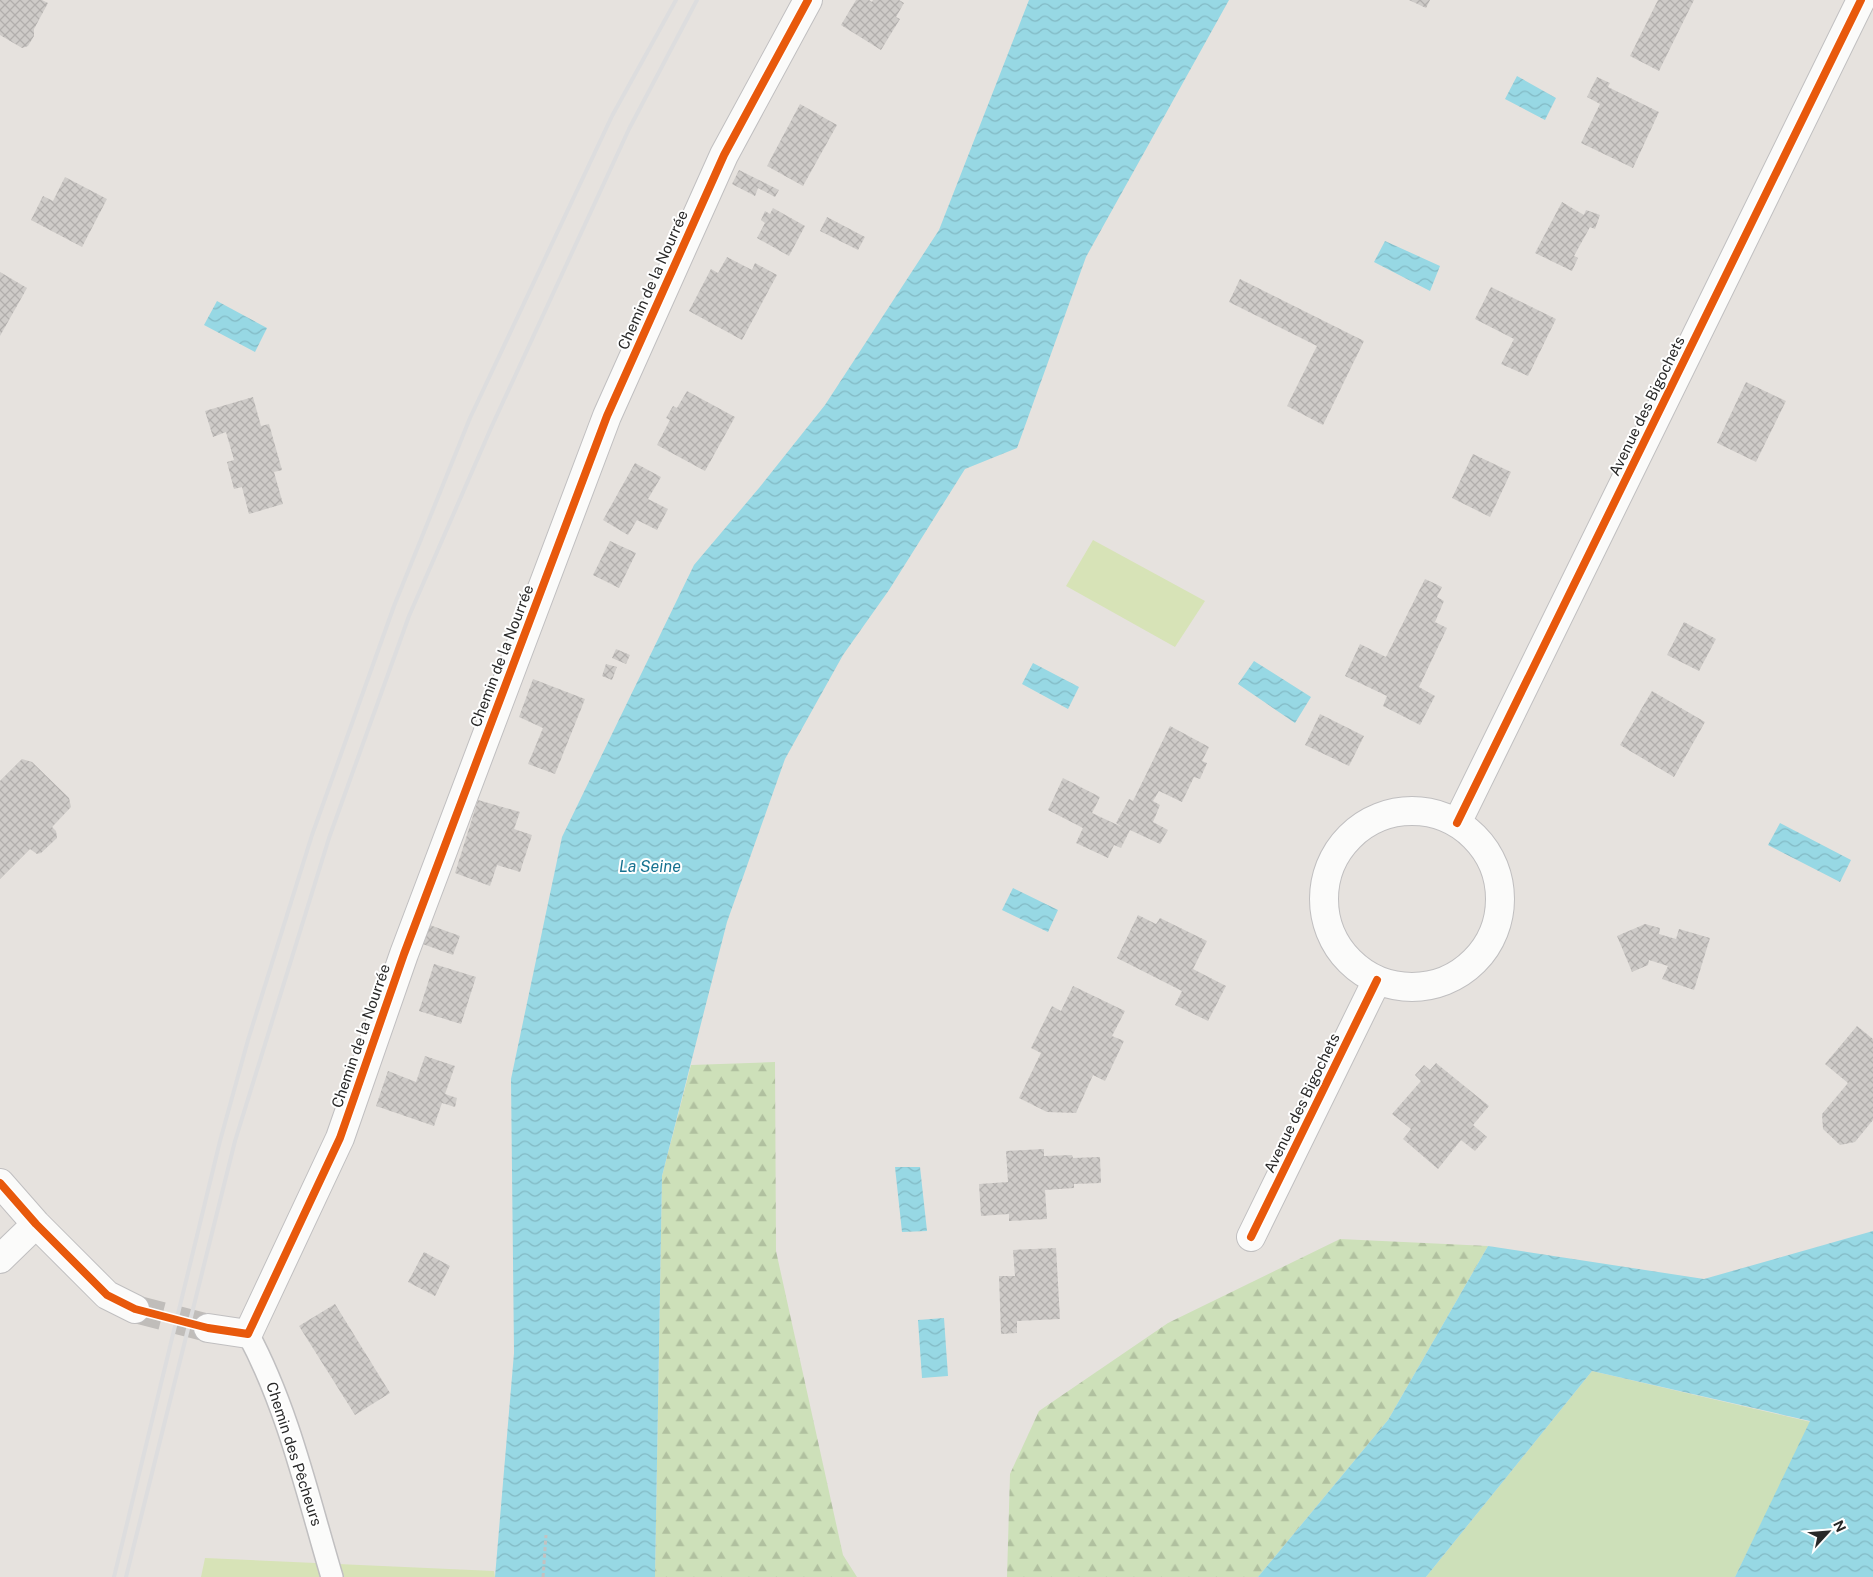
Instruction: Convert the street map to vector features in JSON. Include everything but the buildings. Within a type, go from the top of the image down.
[{"type":"street","name":"Chemin de la Nourrée","points":[[248,1334],[340,1138],[404,954],[607,416],[724,156],[808,0]]},
{"type":"street","name":"Avenue des Bigochets","points":[[1458,823],[1861,0]]},
{"type":"street","points":[[1402,811],[1431,813],[1458,823],[1480,843],[1495,868],[1500,897],[1496,926],[1482,952],[1462,972],[1435,985],[1405,987],[1377,980],[1352,964],[1334,942],[1325,914],[1325,886],[1334,858],[1350,835],[1374,819],[1402,811]]},
{"type":"street","name":"Avenue des Bigochets","points":[[1251,1237],[1377,980]]},
{"type":"street","points":[[0,1183],[36,1224],[107,1294],[135,1309]]},
{"type":"street","points":[[0,1259],[36,1224]]},
{"type":"street","points":[[208,1328],[248,1334]]},
{"type":"lane","name":"Chemin des Pêcheurs","points":[[248,1334],[263,1360],[284,1418],[332,1577]]},
{"type":"path","points":[[543,1577],[546,1534]]},
{"type":"green space","points":[[1093,540],[1205,601],[1175,647],[1066,586]]},
{"type":"green space","points":[[775,1062],[776,1251],[843,1555],[857,1577],[655,1577],[662,1176],[691,1065]]},
{"type":"green space","points":[[1340,1239],[1488,1246],[1388,1420],[1258,1577],[1007,1577],[1010,1474],[1039,1411],[1168,1323]]},
{"type":"green space","points":[[1592,1371],[1811,1422],[1735,1577],[1426,1577]]},
{"type":"green space","points":[[205,1558],[494,1571],[495,1577],[201,1577]]},
{"type":"water","name":"La Seine","points":[[1029,0],[1229,0],[1086,257],[1017,448],[965,469],[889,590],[843,655],[785,759],[727,922],[662,1176],[655,1577],[495,1577],[514,1353],[511,1079],[562,837],[694,565],[759,488],[825,405],[939,230]]},
{"type":"water","points":[[1517,76],[1556,98],[1545,120],[1505,99]]},
{"type":"water","points":[[1385,241],[1440,266],[1430,291],[1374,262]]},
{"type":"water","points":[[217,301],[267,328],[255,352],[204,325]]},
{"type":"water","points":[[1254,661],[1311,697],[1295,723],[1238,684]]},
{"type":"water","points":[[1033,663],[1079,687],[1068,709],[1022,684]]},
{"type":"water","points":[[1780,823],[1851,860],[1840,882],[1768,845]]},
{"type":"water","points":[[1013,888],[1058,910],[1048,932],[1002,910]]},
{"type":"water","points":[[895,1167],[920,1167],[927,1231],[902,1232]]},
{"type":"water","points":[[1873,1231],[1873,1577],[1735,1577],[1810,1421],[1592,1371],[1426,1577],[1258,1577],[1388,1420],[1488,1246],[1704,1279]]},
{"type":"water","points":[[944,1318],[948,1376],[922,1378],[918,1320]]},
{"type":"tunnel","points":[[135,1309],[208,1328]]},
{"type":"railway","points":[[114,1577],[220,1141],[248,1040],[312,835],[394,606],[470,418],[612,116],[676,0]]},
{"type":"railway","points":[[126,1577],[235,1141],[329,838],[409,616],[491,428],[629,129],[697,0]]},
{"type":"cycle path","points":[[0,1183],[36,1224],[107,1295],[135,1309],[208,1328],[248,1334],[340,1138],[404,954],[607,416],[724,155],[808,0]]},
{"type":"cycle path","points":[[1457,823],[1861,0]]},
{"type":"cycle path","points":[[1251,1237],[1377,980]]}]
